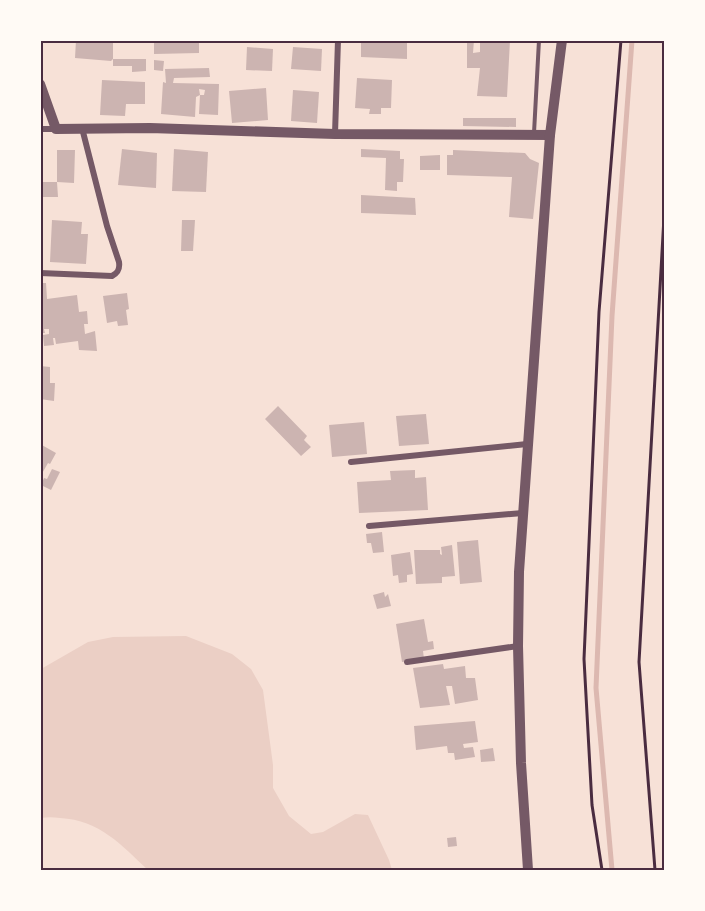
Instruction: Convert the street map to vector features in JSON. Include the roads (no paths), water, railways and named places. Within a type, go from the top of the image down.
[{"type":"street","points":[[335,134],[338,40]]},
{"type":"street","points":[[528,870],[522,786],[518,580],[550,135],[562,40]]},
{"type":"street","points":[[40,84],[56,129]]},
{"type":"street","points":[[40,273],[112,276],[120,267],[82,128]]},
{"type":"street","points":[[40,129],[150,128],[335,134],[550,135]]},
{"type":"street","points":[[351,462],[528,444]]},
{"type":"street","points":[[369,526],[523,513]]},
{"type":"street","points":[[407,662],[518,646]]},
{"type":"lane","points":[[534,135],[540,40]]},
{"type":"waterway","points":[[612,870],[596,688],[612,316],[632,40]]}]
